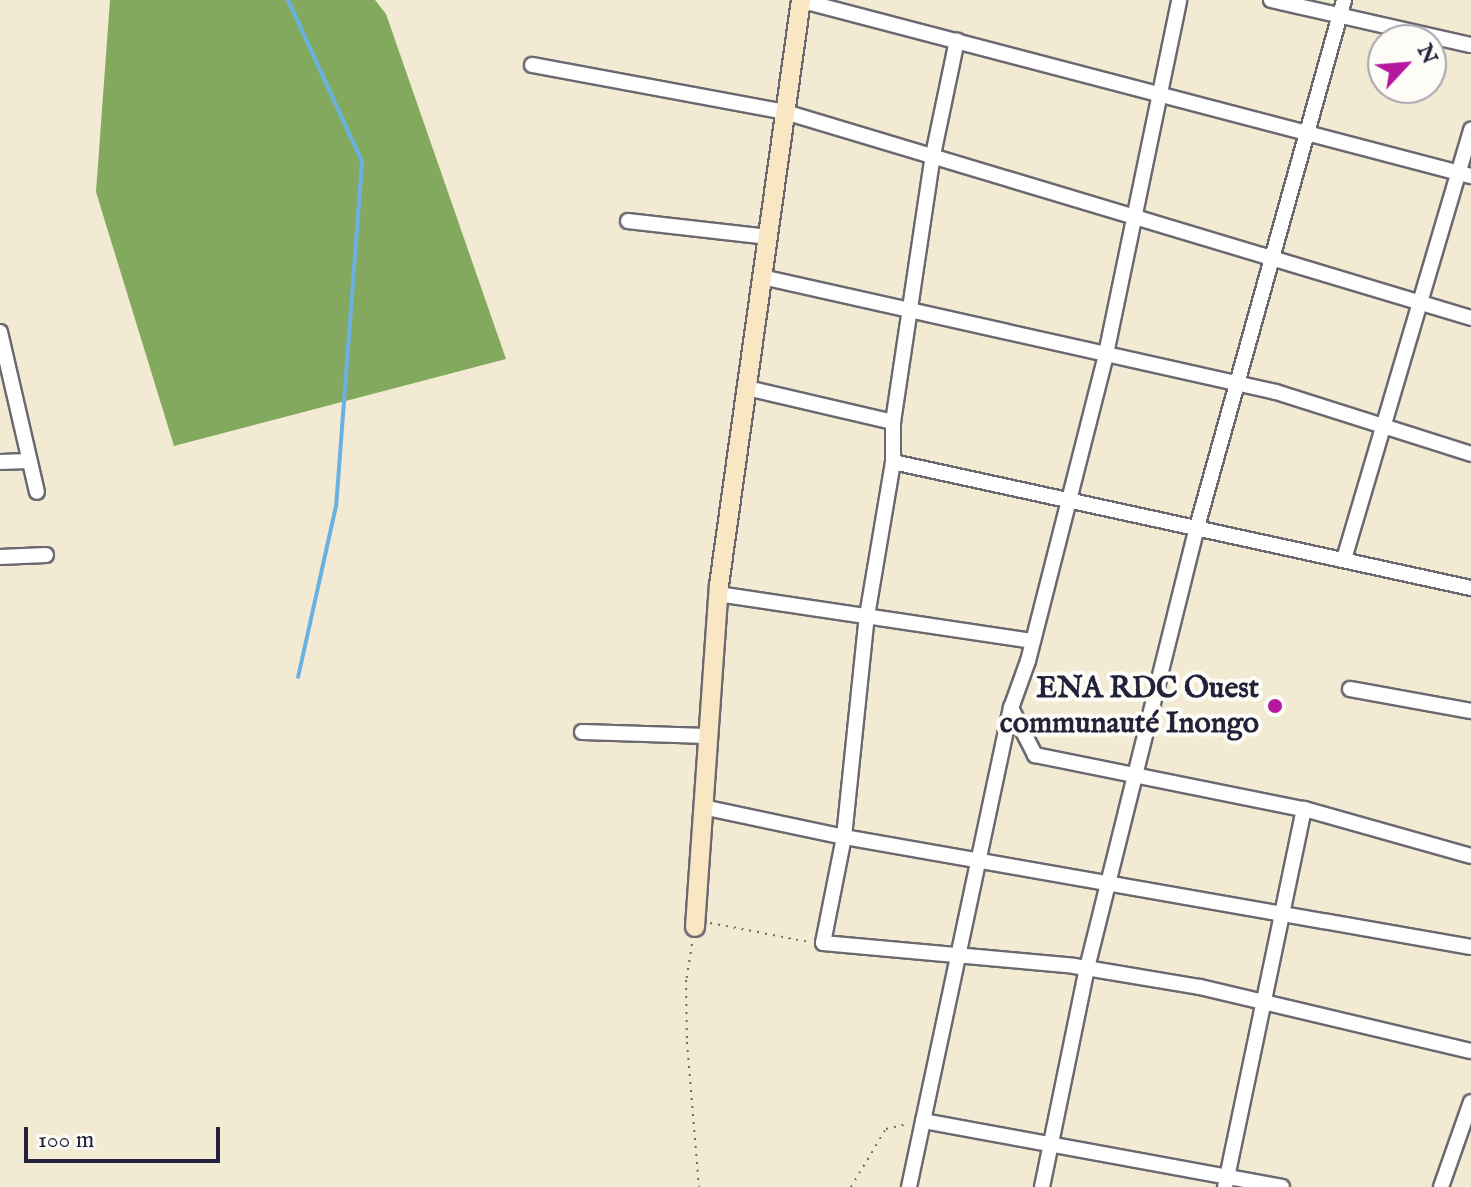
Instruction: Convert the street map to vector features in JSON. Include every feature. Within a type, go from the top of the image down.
[{"type":"street","points":[[695,923],[718,594],[800,0],[1306,129],[1471,176]]},
{"type":"street","points":[[909,1187],[982,860],[1011,708],[1032,641],[1065,499],[1106,354],[1179,0]]},
{"type":"street","points":[[1271,0],[1338,18],[1471,45]]},
{"type":"street","points":[[1042,1187],[1087,968],[1197,527],[1269,256],[1344,0]]},
{"type":"street","points":[[957,40],[933,155],[914,311],[893,422],[893,462],[867,616],[844,837],[823,943],[960,952],[1087,968],[1200,987],[1264,1005],[1426,1037],[1471,1051]]},
{"type":"street","points":[[532,65],[785,112],[1471,318]]},
{"type":"street","points":[[1344,559],[1421,302],[1455,172],[1471,129]]},
{"type":"street","points":[[628,221],[768,237]]},
{"type":"street","points":[[762,277],[1235,383],[1471,454]]},
{"type":"street","points":[[0,332],[37,492]]},
{"type":"street","points":[[747,388],[893,422]]},
{"type":"street","points":[[0,462],[28,461]]},
{"type":"street","points":[[893,462],[1471,588]]},
{"type":"street","points":[[0,557],[46,555]]},
{"type":"street","points":[[718,594],[1032,641]]},
{"type":"street","points":[[1350,689],[1471,711]]},
{"type":"street","points":[[1011,708],[1035,755],[1304,809],[1471,856]]},
{"type":"street","points":[[582,732],[708,736]]},
{"type":"street","points":[[703,807],[844,837],[1471,947]]},
{"type":"street","points":[[1226,1183],[1286,915],[1304,809]]},
{"type":"street","points":[[1441,1187],[1471,1102]]},
{"type":"street","points":[[923,1121],[1226,1183],[1282,1187]]},
{"type":"path","points":[[699,1187],[686,995],[695,923],[823,943]]},
{"type":"path","points":[[851,1187],[886,1129],[923,1121]]},
{"type":"green space","points":[[110,0],[375,0],[386,14],[506,359],[174,446],[96,192]]},
{"type":"waterway","points":[[288,0],[362,162],[336,506],[298,677]]},
{"type":"place","name":"ENA RDC Ouest communauté Inongo","points":[[1275,706]]}]
